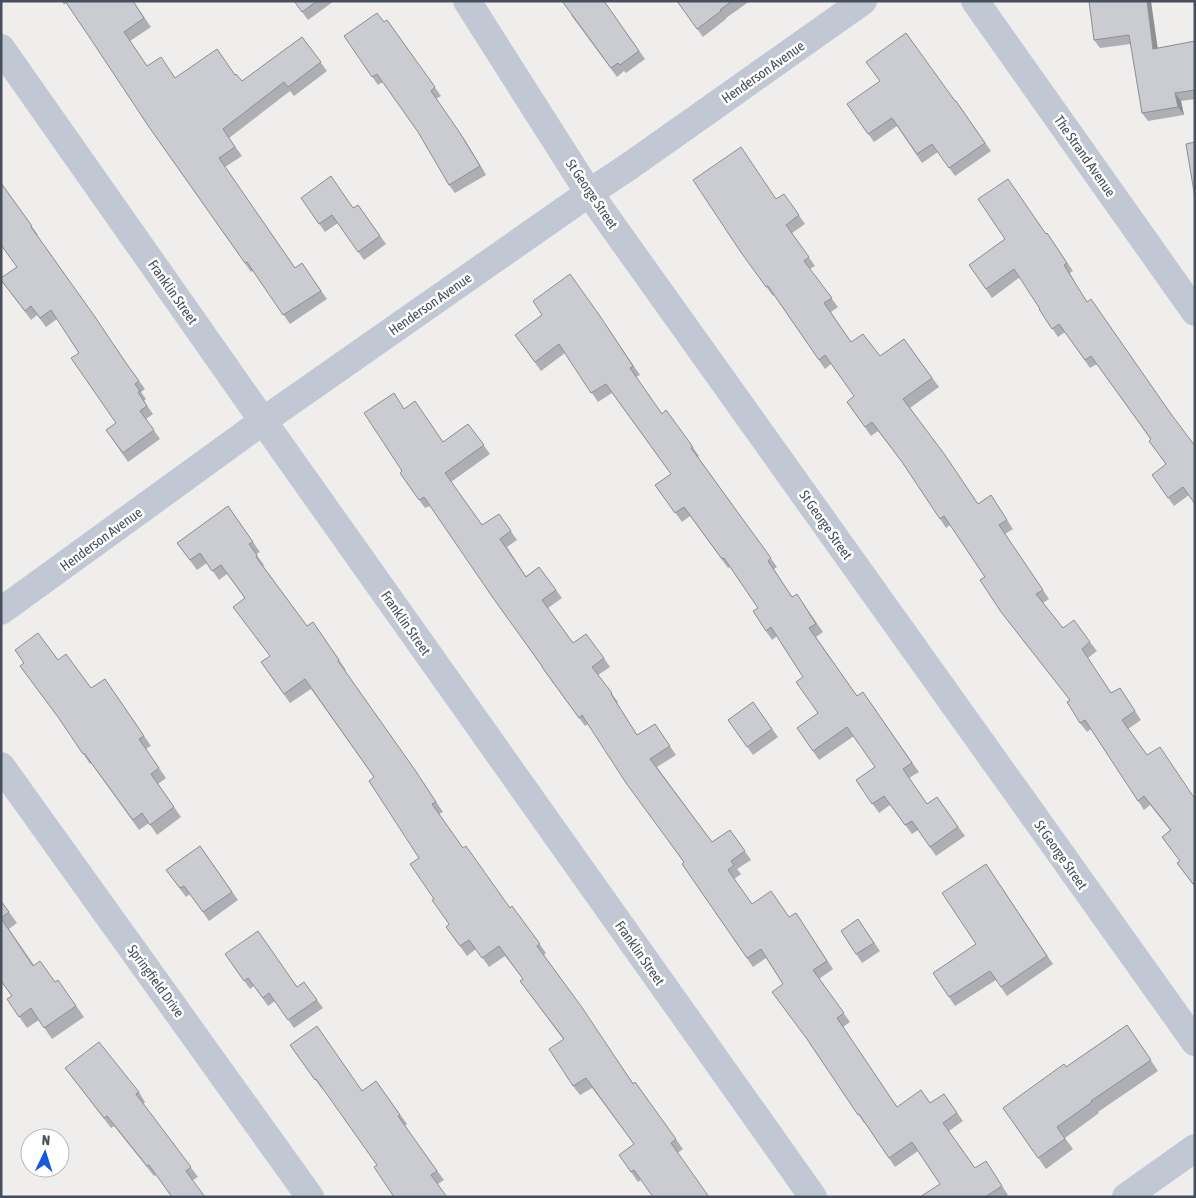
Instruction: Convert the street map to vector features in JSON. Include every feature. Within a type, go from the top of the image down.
[{"type":"street","name":"St George Street","points":[[467,1],[589,193],[1195,1042]]},
{"type":"street","name":"Henderson Avenue","points":[[1,611],[263,421],[589,193],[632,165],[863,1]]},
{"type":"street","name":"The Strand Avenue","points":[[975,1],[1195,312]]},
{"type":"street","name":"Franklin Street","points":[[1,48],[813,1197]]},
{"type":"street","name":"Springfield Drive","points":[[1,766],[310,1197]]},
{"type":"street","points":[[1126,1197],[1195,1148]]},
{"type":"building","points":[[65,1],[133,1],[144,18],[124,32],[147,66],[161,57],[175,78],[217,49],[235,75],[242,81],[302,37],[321,62],[288,87],[284,82],[223,129],[235,147],[219,158],[295,268],[302,263],[321,291],[283,315],[149,127]]},
{"type":"building","points":[[294,1],[317,1],[302,12]]},
{"type":"building","points":[[562,1],[604,1],[639,51],[620,65],[618,63],[611,68]]},
{"type":"building","points":[[677,1],[732,1],[697,29]]},
{"type":"building","points":[[1089,1],[1147,1],[1153,49],[1195,41],[1195,90],[1175,93],[1178,107],[1142,113],[1129,35],[1094,40]]},
{"type":"building","points":[[377,13],[384,22],[387,20],[435,87],[431,91],[480,166],[449,185],[418,132],[377,74],[372,77],[344,36]]},
{"type":"building","points":[[906,33],[985,143],[949,168],[932,144],[917,154],[892,118],[868,134],[847,104],[880,81],[866,62]]},
{"type":"building","points":[[1195,142],[1195,198],[1186,144]]},
{"type":"building","points":[[741,147],[776,199],[784,194],[799,215],[786,225],[809,257],[804,261],[832,298],[824,303],[851,342],[863,334],[880,356],[904,339],[932,378],[903,399],[945,455],[978,504],[991,495],[1007,520],[999,525],[1043,590],[1036,594],[1063,628],[1074,620],[1090,642],[1082,649],[1111,693],[1120,688],[1135,711],[1122,720],[1147,755],[1160,747],[1195,799],[1195,883],[1193,884],[1177,863],[1180,861],[1162,837],[1171,830],[1144,796],[1138,801],[1085,720],[1080,723],[1067,702],[1070,700],[1001,612],[980,580],[985,577],[944,516],[940,519],[902,462],[872,422],[865,427],[847,402],[854,396],[825,355],[819,360],[768,286],[766,287],[740,251],[693,180]]},
{"type":"building","points":[[331,176],[353,208],[358,205],[380,236],[358,252],[332,215],[319,224],[301,198]]},
{"type":"building","points":[[1008,179],[1067,263],[1064,265],[1087,302],[1091,299],[1195,446],[1195,504],[1183,487],[1168,498],[1152,475],[1166,464],[1149,441],[1151,439],[1091,356],[1085,360],[1059,324],[1052,329],[1014,269],[986,289],[969,265],[1005,239],[978,199]]},
{"type":"building","points":[[1,183],[139,381],[135,384],[147,406],[140,411],[154,430],[123,453],[106,430],[116,423],[71,358],[79,353],[51,310],[40,318],[31,306],[25,311],[1,280],[1,278],[17,267],[1,245]]},
{"type":"building","points":[[570,274],[633,366],[630,368],[662,414],[666,410],[693,447],[691,448],[771,558],[768,561],[792,597],[797,594],[816,624],[809,628],[857,696],[863,692],[912,763],[903,769],[927,804],[937,797],[958,827],[930,847],[912,821],[905,825],[884,796],[872,804],[856,780],[875,767],[847,727],[813,751],[797,728],[818,713],[796,682],[803,677],[771,627],[766,631],[753,611],[758,608],[724,558],[722,559],[684,507],[675,513],[655,485],[671,474],[606,384],[591,393],[559,344],[535,362],[515,335],[542,315],[533,301]]},
{"type":"building","points":[[394,393],[404,409],[415,401],[443,442],[468,424],[484,445],[445,473],[482,525],[499,514],[511,531],[500,539],[526,577],[539,567],[556,590],[542,600],[573,643],[586,634],[604,658],[592,667],[612,693],[637,735],[655,724],[670,746],[650,759],[712,842],[730,830],[745,851],[731,861],[734,865],[728,870],[752,904],[771,891],[789,917],[796,913],[827,961],[813,970],[844,1013],[837,1018],[897,1107],[921,1090],[930,1103],[944,1094],[957,1113],[943,1123],[975,1168],[986,1161],[1002,1186],[985,1197],[920,1197],[940,1184],[912,1142],[889,1158],[807,1039],[772,992],[783,984],[761,949],[747,958],[682,864],[684,862],[626,783],[582,715],[579,718],[493,598],[424,497],[419,500],[400,473],[402,471],[364,413]]},
{"type":"building","points":[[228,506],[253,542],[249,544],[257,555],[256,557],[307,626],[313,622],[436,802],[432,804],[463,848],[466,846],[510,908],[512,906],[540,944],[537,946],[581,1006],[633,1084],[635,1082],[676,1139],[671,1143],[709,1197],[653,1197],[634,1170],[631,1172],[619,1155],[634,1144],[586,1078],[573,1086],[549,1049],[564,1039],[520,981],[523,979],[499,946],[482,958],[469,940],[460,946],[446,927],[449,924],[432,900],[434,899],[410,864],[419,858],[369,781],[374,777],[305,679],[284,694],[261,662],[270,656],[233,607],[245,598],[221,565],[212,571],[200,553],[190,560],[177,543]]},
{"type":"building","points":[[38,633],[58,660],[66,654],[91,688],[105,679],[144,736],[139,739],[159,768],[151,774],[174,807],[150,825],[142,813],[133,820],[20,666],[24,663],[15,650]]},
{"type":"building","points":[[753,702],[772,729],[747,747],[728,720]]},
{"type":"building","points":[[200,846],[232,892],[203,912],[184,886],[180,888],[166,870]]},
{"type":"building","points":[[986,864],[1047,956],[1001,987],[990,971],[949,997],[933,973],[976,944],[942,893]]},
{"type":"building","points":[[1,901],[9,912],[1,918]]},
{"type":"building","points":[[1,918],[33,966],[40,961],[55,982],[58,980],[76,1006],[44,1028],[31,1008],[19,1017],[7,999],[12,996],[1,981]]},
{"type":"building","points":[[858,919],[874,943],[856,954],[841,931]]},
{"type":"building","points":[[258,931],[297,987],[304,982],[317,1000],[288,1020],[269,993],[263,998],[248,978],[244,981],[225,954]]},
{"type":"building","points":[[1127,1025],[1151,1060],[1057,1127],[1065,1139],[1038,1158],[1003,1108],[1064,1064],[1066,1067]]},
{"type":"building","points":[[317,1026],[362,1091],[376,1081],[437,1171],[431,1175],[447,1197],[394,1197],[374,1167],[377,1165],[290,1045]]},
{"type":"building","points":[[99,1042],[139,1092],[136,1094],[191,1167],[186,1171],[205,1197],[172,1197],[149,1165],[147,1166],[107,1116],[104,1118],[65,1068]]}]
